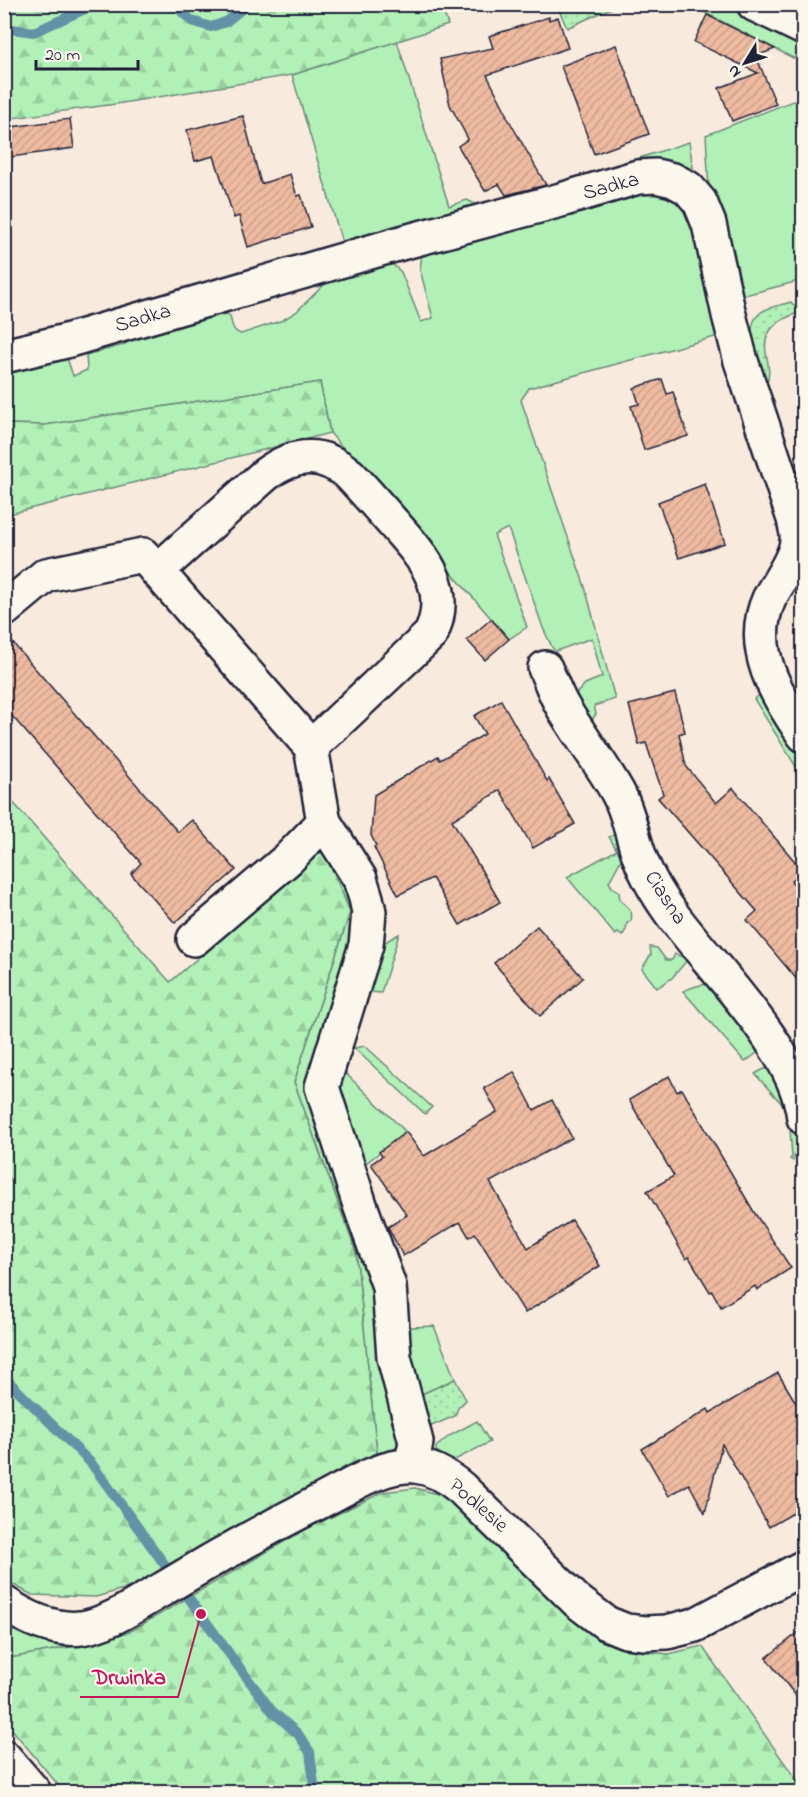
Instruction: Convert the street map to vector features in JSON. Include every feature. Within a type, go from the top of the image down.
[{"type":"street","points":[[754,4],[804,28]]},
{"type":"street","name":"Sadka","points":[[4,356],[66,341],[401,243],[638,177],[656,176],[673,180],[688,188],[700,202],[709,224],[741,361],[794,519],[797,542],[792,558],[768,602],[761,639],[764,663],[804,735]]},
{"type":"street","points":[[157,571],[266,474],[277,466],[303,457],[330,461],[340,466],[414,547],[429,569],[438,594],[439,608],[432,634],[311,747]]},
{"type":"street","points":[[4,610],[46,575],[143,555],[311,747],[324,822],[360,879],[369,912],[366,945],[322,1087],[388,1286],[393,1357],[416,1442],[414,1452],[416,1466]]},
{"type":"street","name":"Ciasna","points":[[545,668],[563,708],[619,794],[637,851],[653,884],[671,913],[714,964],[778,1052],[795,1084],[804,1118]]},
{"type":"street","points":[[194,939],[288,859],[324,822]]},
{"type":"street","name":"Podlesie","points":[[4,1603],[41,1623],[63,1628],[81,1628],[99,1624],[232,1547],[361,1480],[384,1471],[416,1466],[450,1479],[577,1601],[606,1623],[626,1632],[645,1634],[667,1632],[695,1625],[804,1567]]},
{"type":"street","points":[[4,1757],[34,1792]]},
{"type":"green space","points":[[441,4],[448,25],[292,75],[116,104],[5,119],[5,5]]},
{"type":"green space","points":[[551,4],[618,5],[567,28],[559,10],[551,10]]},
{"type":"green space","points":[[690,5],[742,5],[803,38],[803,60],[793,58]]},
{"type":"green space","points":[[397,41],[449,206],[467,200],[484,208],[689,142],[695,180],[347,250],[345,241],[342,242],[292,75]]},
{"type":"green space","points":[[803,97],[803,280],[737,297],[709,190],[706,135]]},
{"type":"green space","points":[[647,186],[687,201],[722,335],[529,388],[521,400],[585,587],[615,699],[594,706],[596,714],[590,723],[595,735],[610,745],[601,750],[574,696],[585,684],[602,677],[592,638],[556,651],[553,649],[543,628],[508,528],[494,535],[527,627],[509,639],[330,433],[320,382],[45,425],[5,424],[5,366],[65,352],[73,376],[87,370],[86,355],[123,345],[156,327],[217,312],[220,315],[230,316],[234,329],[241,334],[283,320],[296,312],[330,279],[390,262],[401,272],[421,322],[433,318],[420,270],[422,253]]},
{"type":"green space","points":[[791,302],[800,312],[780,321],[767,337],[769,373],[766,386],[756,358],[752,328],[755,320],[763,311]]},
{"type":"green space","points":[[320,382],[330,433],[5,515],[5,424],[45,425]]},
{"type":"green space","points":[[761,694],[803,754],[803,778],[754,699]]},
{"type":"green space","points":[[4,792],[170,982],[324,849],[350,912],[294,1082],[356,1252],[377,1453],[347,1466],[274,1506],[155,1580],[96,1597],[32,1595],[5,1580]]},
{"type":"green space","points":[[615,834],[619,836],[624,854],[609,882],[619,892],[620,900],[632,914],[631,921],[627,923],[622,936],[618,933],[615,935],[567,877],[617,850],[609,837]]},
{"type":"green space","points":[[324,849],[347,882],[356,923],[312,1073],[379,1307],[399,1440],[395,1449],[377,1453],[356,1252],[294,1082],[350,912]]},
{"type":"green space","points":[[399,934],[381,993],[359,991],[371,956],[381,945]]},
{"type":"green space","points":[[650,947],[657,948],[666,960],[672,960],[675,954],[688,959],[672,978],[657,988],[642,969],[651,954]]},
{"type":"green space","points":[[707,984],[715,986],[761,1047],[745,1062],[683,991]]},
{"type":"green space","points":[[365,1046],[432,1107],[425,1114],[354,1048]]},
{"type":"green space","points":[[336,1064],[406,1132],[362,1166],[333,1096]]},
{"type":"green space","points":[[764,1069],[775,1069],[793,1114],[797,1138],[793,1161],[790,1159],[792,1157],[789,1115],[755,1074]]},
{"type":"green space","points":[[434,1326],[455,1379],[413,1398],[407,1332],[412,1327]]},
{"type":"green space","points":[[455,1379],[466,1400],[458,1408],[455,1416],[429,1427],[413,1398]]},
{"type":"green space","points":[[477,1421],[490,1442],[453,1461],[436,1451],[436,1447],[449,1436]]},
{"type":"green space","points":[[415,1488],[445,1496],[596,1633],[635,1651],[669,1654],[702,1646],[803,1792],[64,1792],[5,1721],[4,1659],[70,1647],[129,1632],[306,1529],[383,1492]]},
{"type":"green space","points":[[4,1617],[34,1633],[70,1647],[5,1659]]},
{"type":"building","points":[[707,15],[775,49],[756,56],[776,104],[732,121],[719,88],[758,73],[694,42]]},
{"type":"building","points":[[549,17],[549,20],[558,17],[568,48],[487,75],[506,115],[546,185],[506,195],[499,184],[485,191],[458,146],[468,139],[450,105],[440,59],[493,48],[489,36]]},
{"type":"building","points":[[616,45],[649,134],[594,154],[561,66]]},
{"type":"building","points":[[243,116],[261,184],[290,174],[297,196],[301,195],[311,227],[248,247],[239,216],[234,218],[214,156],[195,161],[187,130]]},
{"type":"building","points":[[70,119],[74,148],[4,158],[4,128]]},
{"type":"building","points":[[662,379],[667,394],[673,392],[688,436],[644,450],[631,406],[639,404],[634,388]]},
{"type":"building","points":[[705,484],[725,543],[679,558],[658,502]]},
{"type":"building","points":[[491,619],[509,639],[485,660],[467,640]]},
{"type":"building","points":[[4,633],[178,832],[192,820],[236,870],[175,923],[131,874],[141,863],[4,707]]},
{"type":"building","points":[[675,693],[685,732],[679,734],[686,766],[716,803],[733,788],[803,871],[791,881],[804,895],[804,988],[747,920],[757,911],[658,798],[663,794],[646,743],[639,745],[629,705]]},
{"type":"building","points":[[501,700],[547,781],[549,779],[575,824],[533,848],[500,790],[452,820],[500,902],[460,925],[432,878],[398,895],[374,847],[376,846],[371,835],[374,795],[438,756],[440,760],[485,734],[474,716]]},
{"type":"building","points":[[537,926],[583,978],[540,1016],[494,963]]},
{"type":"building","points":[[514,1072],[534,1110],[552,1100],[572,1138],[490,1182],[528,1248],[572,1220],[600,1266],[525,1313],[475,1233],[469,1237],[460,1222],[403,1256],[388,1227],[407,1215],[371,1164],[382,1156],[379,1152],[406,1132],[424,1156],[497,1112],[484,1088]]},
{"type":"building","points":[[669,1076],[677,1092],[682,1089],[754,1212],[791,1268],[757,1290],[755,1286],[721,1307],[689,1257],[686,1259],[647,1191],[674,1176],[629,1100]]},
{"type":"building","points":[[778,1373],[804,1416],[804,1507],[769,1527],[722,1444],[705,1513],[689,1484],[669,1496],[642,1449],[708,1409],[710,1413]]},
{"type":"building","points":[[804,1628],[804,1706],[766,1658]]},
{"type":"waterway","points":[[4,28],[34,32],[83,10],[104,4]]},
{"type":"waterway","points":[[173,4],[192,21],[211,27],[226,22],[248,4]]},
{"type":"waterway","points":[[4,1377],[91,1463],[272,1711],[298,1734],[310,1752],[315,1792]]},
{"type":"place","name":"Drwinka","points":[[201,1614]]}]
